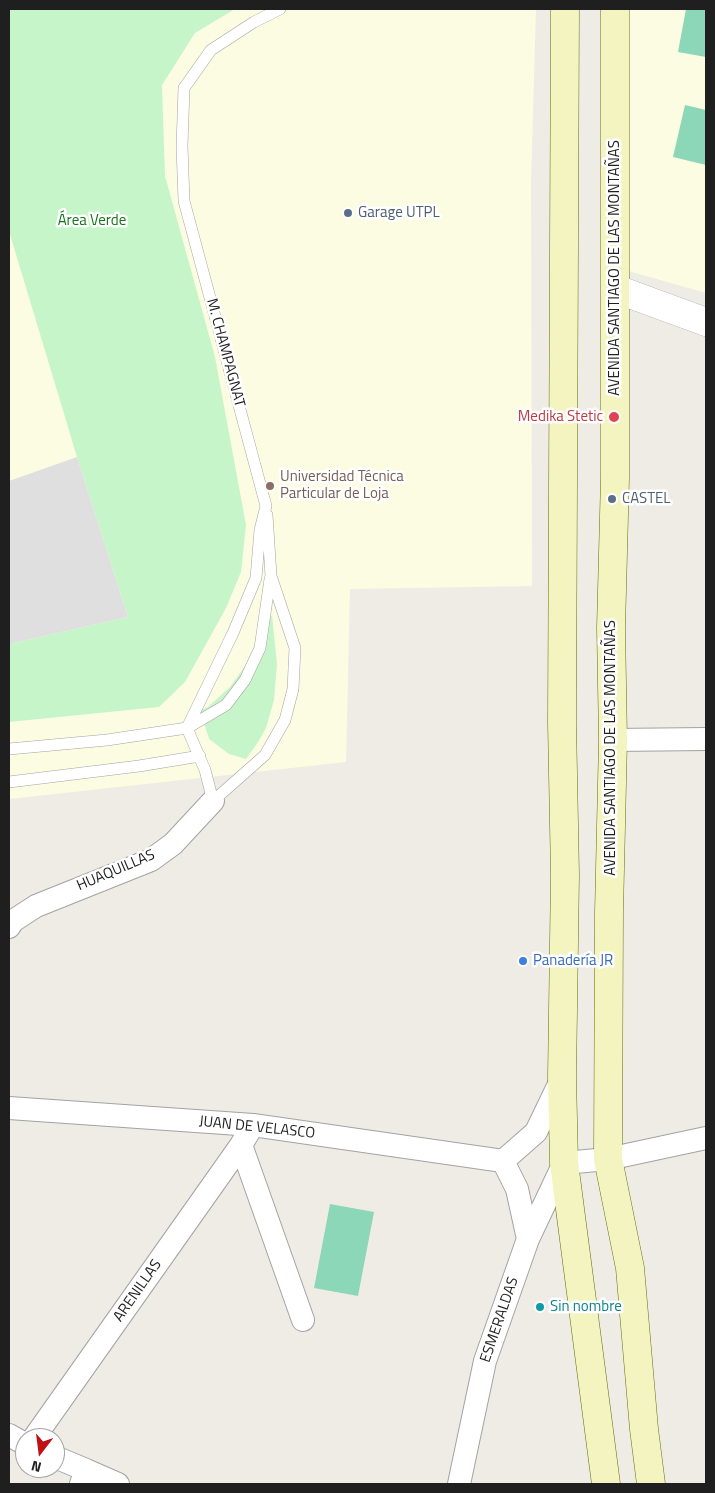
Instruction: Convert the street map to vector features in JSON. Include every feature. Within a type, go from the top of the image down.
[{"type":"main road","points":[[565,9],[562,723],[565,875],[562,1077],[564,1163],[606,1484]]},
{"type":"main road","name":"AVENIDA SANTIAGO DE LAS MONTAÑAS","points":[[615,9],[615,488],[611,628],[614,740],[609,912],[608,1159],[630,1268],[644,1429],[651,1484]]},
{"type":"street","points":[[616,290],[706,322]]},
{"type":"street","points":[[614,740],[706,739]]},
{"type":"street","name":"HUAQUILLAS","points":[[9,927],[13,921],[36,906],[151,860],[173,844],[213,801]]},
{"type":"street","points":[[528,1239],[517,1189],[503,1161],[536,1132],[562,1077]]},
{"type":"street","name":"JUAN DE VELASCO","points":[[9,1108],[253,1125],[503,1161]]},
{"type":"street","name":"ARENILLAS","points":[[41,1428],[241,1145],[253,1125]]},
{"type":"street","points":[[564,1163],[608,1159],[706,1138]]},
{"type":"street","points":[[241,1145],[303,1320]]},
{"type":"street","name":"ESMERALDAS","points":[[459,1484],[485,1361],[528,1239],[564,1163]]},
{"type":"street","points":[[65,1464],[83,1477],[118,1484]]},
{"type":"lane","name":"M. CHAMPAGNAT","points":[[213,801],[265,755],[286,720],[293,689],[296,648],[271,576],[266,506],[184,200],[182,146],[184,88],[211,50],[254,22],[280,9]]},
{"type":"lane","name":"M. CHAMPAGNAT","points":[[187,728],[233,633],[256,578],[260,530],[266,506]]},
{"type":"lane","points":[[9,749],[107,740],[187,728],[226,705],[245,680],[260,648],[271,576]]},
{"type":"lane","points":[[187,728],[205,770],[213,801]]},
{"type":"lane","points":[[9,782],[200,756]]},
{"type":"shaded area","name":"Universidad Técnica Particular de Loja","points":[[9,9],[536,9],[531,182],[532,586],[350,589],[346,762],[9,799]]},
{"type":"shaded area","points":[[609,9],[706,9],[706,293],[611,266]]},
{"type":"shaded area","points":[[77,457],[128,617],[9,644],[9,481]]},
{"type":"green space","name":"Área Verde","points":[[9,9],[235,9],[195,33],[162,85],[165,176],[215,357],[246,525],[241,572],[226,608],[185,682],[159,707],[9,722],[9,644],[128,617],[77,457],[9,231]]},
{"type":"green space","points":[[686,9],[706,9],[706,57],[678,52]]},
{"type":"green space","points":[[685,105],[706,110],[706,165],[673,157]]},
{"type":"green space","points":[[272,615],[277,664],[274,700],[266,728],[246,759],[229,754],[209,739],[200,710],[208,707],[230,687],[247,663]]},
{"type":"green space","points":[[330,1204],[374,1212],[358,1296],[314,1288]]},
{"type":"place","name":"Garage UTPL","points":[[348,213]]},
{"type":"place","name":"Medika Stetic","points":[[614,417]]},
{"type":"place","name":"Universidad Técnica Particular de Loja","points":[[270,486]]},
{"type":"place","name":"CASTEL","points":[[612,499]]},
{"type":"place","name":"Panadería JR","points":[[523,961]]},
{"type":"place","name":"Sin nombre","points":[[540,1307]]}]
